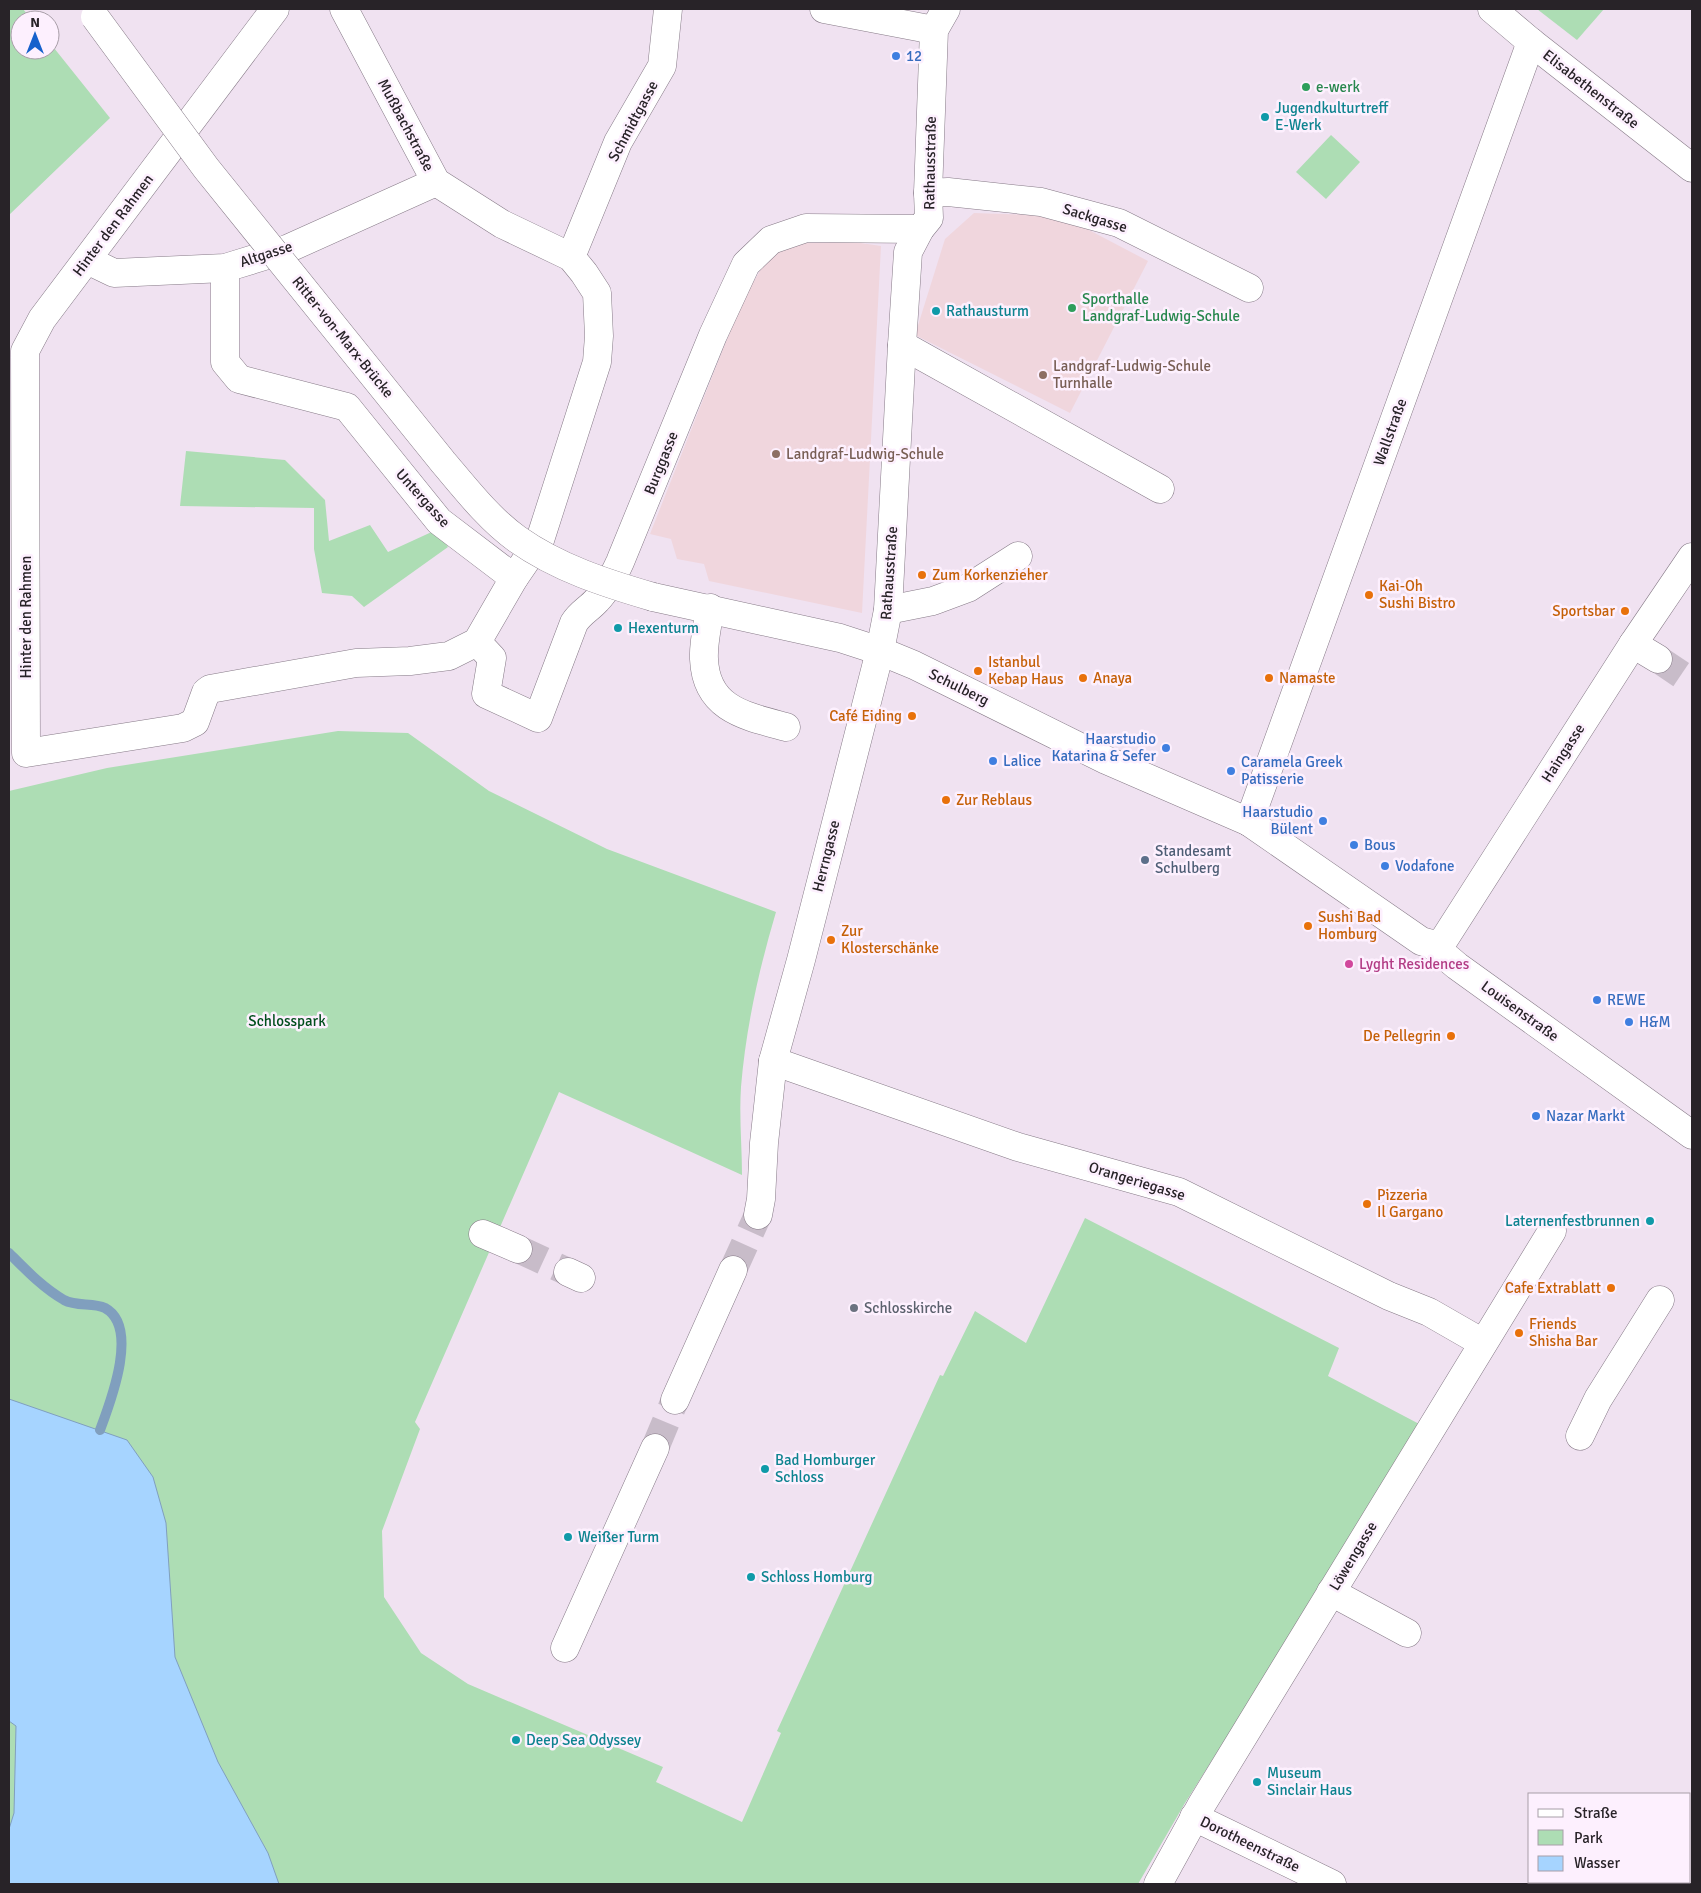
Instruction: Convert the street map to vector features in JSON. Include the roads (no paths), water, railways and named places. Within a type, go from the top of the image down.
[{"type":"street","name":"Hinter den Rahmen","points":[[275,9],[42,319],[25,351],[26,752],[183,728],[195,722],[206,692],[210,689],[356,663],[410,661],[449,656],[477,642]]},
{"type":"street","name":"Mußbachstraße","points":[[344,9],[436,182],[502,224],[571,257],[597,293],[599,311],[597,362],[540,540]]},
{"type":"street","name":"Schmidtgasse","points":[[571,257],[618,142],[662,66],[668,9]]},
{"type":"street","points":[[832,9],[940,19]]},
{"type":"street","name":"Elisabethenstraße","points":[[1492,9],[1530,42],[1692,168]]},
{"type":"street","name":"Ritter-von-Marx-Brücke","points":[[96,12],[206,168],[443,462],[480,505],[516,538],[557,563],[598,581],[653,597]]},
{"type":"street","name":"Rathausstraße","points":[[880,651],[888,610],[908,252],[920,229],[929,218],[928,193],[940,19]]},
{"type":"street","name":"Wallstraße","points":[[1250,822],[1530,42]]},
{"type":"street","name":"Altgasse","points":[[87,260],[114,273],[225,268],[287,249],[436,182]]},
{"type":"street","name":"Sackgasse","points":[[928,193],[948,192],[1041,202],[1119,223],[1249,288]]},
{"type":"street","name":"Burggasse","points":[[477,642],[492,658],[486,694],[538,718],[574,623],[579,615],[597,600],[613,577],[713,335],[746,264],[771,240],[806,228],[920,229]]},
{"type":"street","name":"Untergasse","points":[[225,268],[225,362],[239,379],[347,407],[439,520],[514,578]]},
{"type":"street","points":[[902,345],[1160,489]]},
{"type":"street","points":[[477,642],[514,578],[540,540],[613,577]]},
{"type":"street","points":[[888,610],[933,601],[968,588],[1018,556]]},
{"type":"street","name":"Haingasse","points":[[1431,944],[1440,942],[1450,931],[1633,644],[1692,557]]},
{"type":"street","name":"Schulberg","points":[[653,597],[840,638],[880,651],[914,665],[1106,760],[1250,822]]},
{"type":"street","points":[[710,608],[704,658],[709,684],[719,701],[740,712],[786,727]]},
{"type":"street","points":[[1633,644],[1658,659]]},
{"type":"street","name":"Herrngasse","points":[[758,1215],[773,1061],[801,960],[880,651]]},
{"type":"street","name":"Louisenstraße","points":[[1250,822],[1422,942],[1431,944],[1457,966],[1692,1135]]},
{"type":"street","name":"Orangeriegasse","points":[[773,1061],[1018,1146],[1179,1192],[1389,1296],[1430,1312],[1483,1343]]},
{"type":"street","name":"Löwengasse","points":[[1158,1884],[1194,1817],[1552,1231]]},
{"type":"street","points":[[483,1234],[518,1248]]},
{"type":"street","points":[[675,1400],[733,1270]]},
{"type":"street","points":[[1580,1436],[1598,1398],[1660,1300]]},
{"type":"street","points":[[565,1648],[655,1448]]},
{"type":"street","points":[[1331,1592],[1407,1633]]},
{"type":"street","name":"Dorotheenstraße","points":[[1194,1817],[1332,1884]]},
{"type":"water","points":[[9,1399],[127,1440],[153,1477],[166,1523],[175,1657],[218,1762],[268,1853],[279,1884],[9,1884],[9,1829],[14,1813],[16,1726],[9,1721]]},
{"type":"waterway","points":[[9,1253],[42,1284],[64,1300],[100,1306],[105,1308],[115,1318],[120,1331],[119,1366],[110,1402],[100,1430]]},
{"type":"tunnel","points":[[1658,659],[1692,682]]},
{"type":"tunnel","points":[[733,1270],[758,1215]]},
{"type":"tunnel","points":[[518,1249],[568,1272]]},
{"type":"tunnel","points":[[655,1448],[675,1400]]},
{"type":"place","name":"12","points":[[896,56]]},
{"type":"place","name":"e-werk","points":[[1306,87]]},
{"type":"place","name":"Jugendkulturtreff E-Werk","points":[[1265,117]]},
{"type":"place","name":"Sporthalle Landgraf-Ludwig-Schule","points":[[1072,308]]},
{"type":"place","name":"Rathausturm","points":[[936,311]]},
{"type":"place","name":"Landgraf-Ludwig-Schule Turnhalle","points":[[1043,375]]},
{"type":"place","name":"Landgraf-Ludwig-Schule","points":[[776,454]]},
{"type":"place","name":"Zum Korkenzieher","points":[[922,575]]},
{"type":"place","name":"Kai-Oh Sushi Bistro","points":[[1369,595]]},
{"type":"place","name":"Sportsbar","points":[[1625,611]]},
{"type":"place","name":"Hexenturm","points":[[618,628]]},
{"type":"place","name":"Istanbul Kebap Haus","points":[[978,671]]},
{"type":"place","name":"Anaya","points":[[1083,678]]},
{"type":"place","name":"Namaste","points":[[1269,678]]},
{"type":"place","name":"Café Eiding","points":[[912,716]]},
{"type":"place","name":"Haarstudio Katarina & Sefer","points":[[1166,748]]},
{"type":"place","name":"Lalice","points":[[993,761]]},
{"type":"place","name":"Caramela Greek Patisserie","points":[[1231,771]]},
{"type":"place","name":"Zur Reblaus","points":[[946,800]]},
{"type":"place","name":"Haarstudio Bülent","points":[[1323,821]]},
{"type":"place","name":"Bous","points":[[1354,845]]},
{"type":"place","name":"Standesamt Schulberg","points":[[1145,860]]},
{"type":"place","name":"Vodafone","points":[[1385,866]]},
{"type":"place","name":"Sushi Bad Homburg","points":[[1308,926]]},
{"type":"place","name":"Zur Klosterschänke","points":[[831,940]]},
{"type":"place","name":"Lyght Residences","points":[[1349,964]]},
{"type":"place","name":"REWE","points":[[1597,1000]]},
{"type":"place","name":"H&M","points":[[1629,1022]]},
{"type":"place","name":"De Pellegrin","points":[[1451,1036]]},
{"type":"place","name":"Nazar Markt","points":[[1536,1116]]},
{"type":"place","name":"Pizzeria Il Gargano","points":[[1367,1204]]},
{"type":"place","name":"Laternenfestbrunnen","points":[[1650,1221]]},
{"type":"place","name":"Cafe Extrablatt","points":[[1611,1288]]},
{"type":"place","name":"Schlosskirche","points":[[854,1308]]},
{"type":"place","name":"Friends Shisha Bar","points":[[1519,1333]]},
{"type":"place","name":"Bad Homburger Schloss","points":[[765,1469]]},
{"type":"place","name":"Weißer Turm","points":[[568,1537]]},
{"type":"place","name":"Schloss Homburg","points":[[751,1577]]},
{"type":"place","name":"Deep Sea Odyssey","points":[[516,1740]]},
{"type":"place","name":"Museum Sinclair Haus","points":[[1257,1782]]},
{"type":"park label","name":"Schlosspark","points":[[287,1021]]}]
